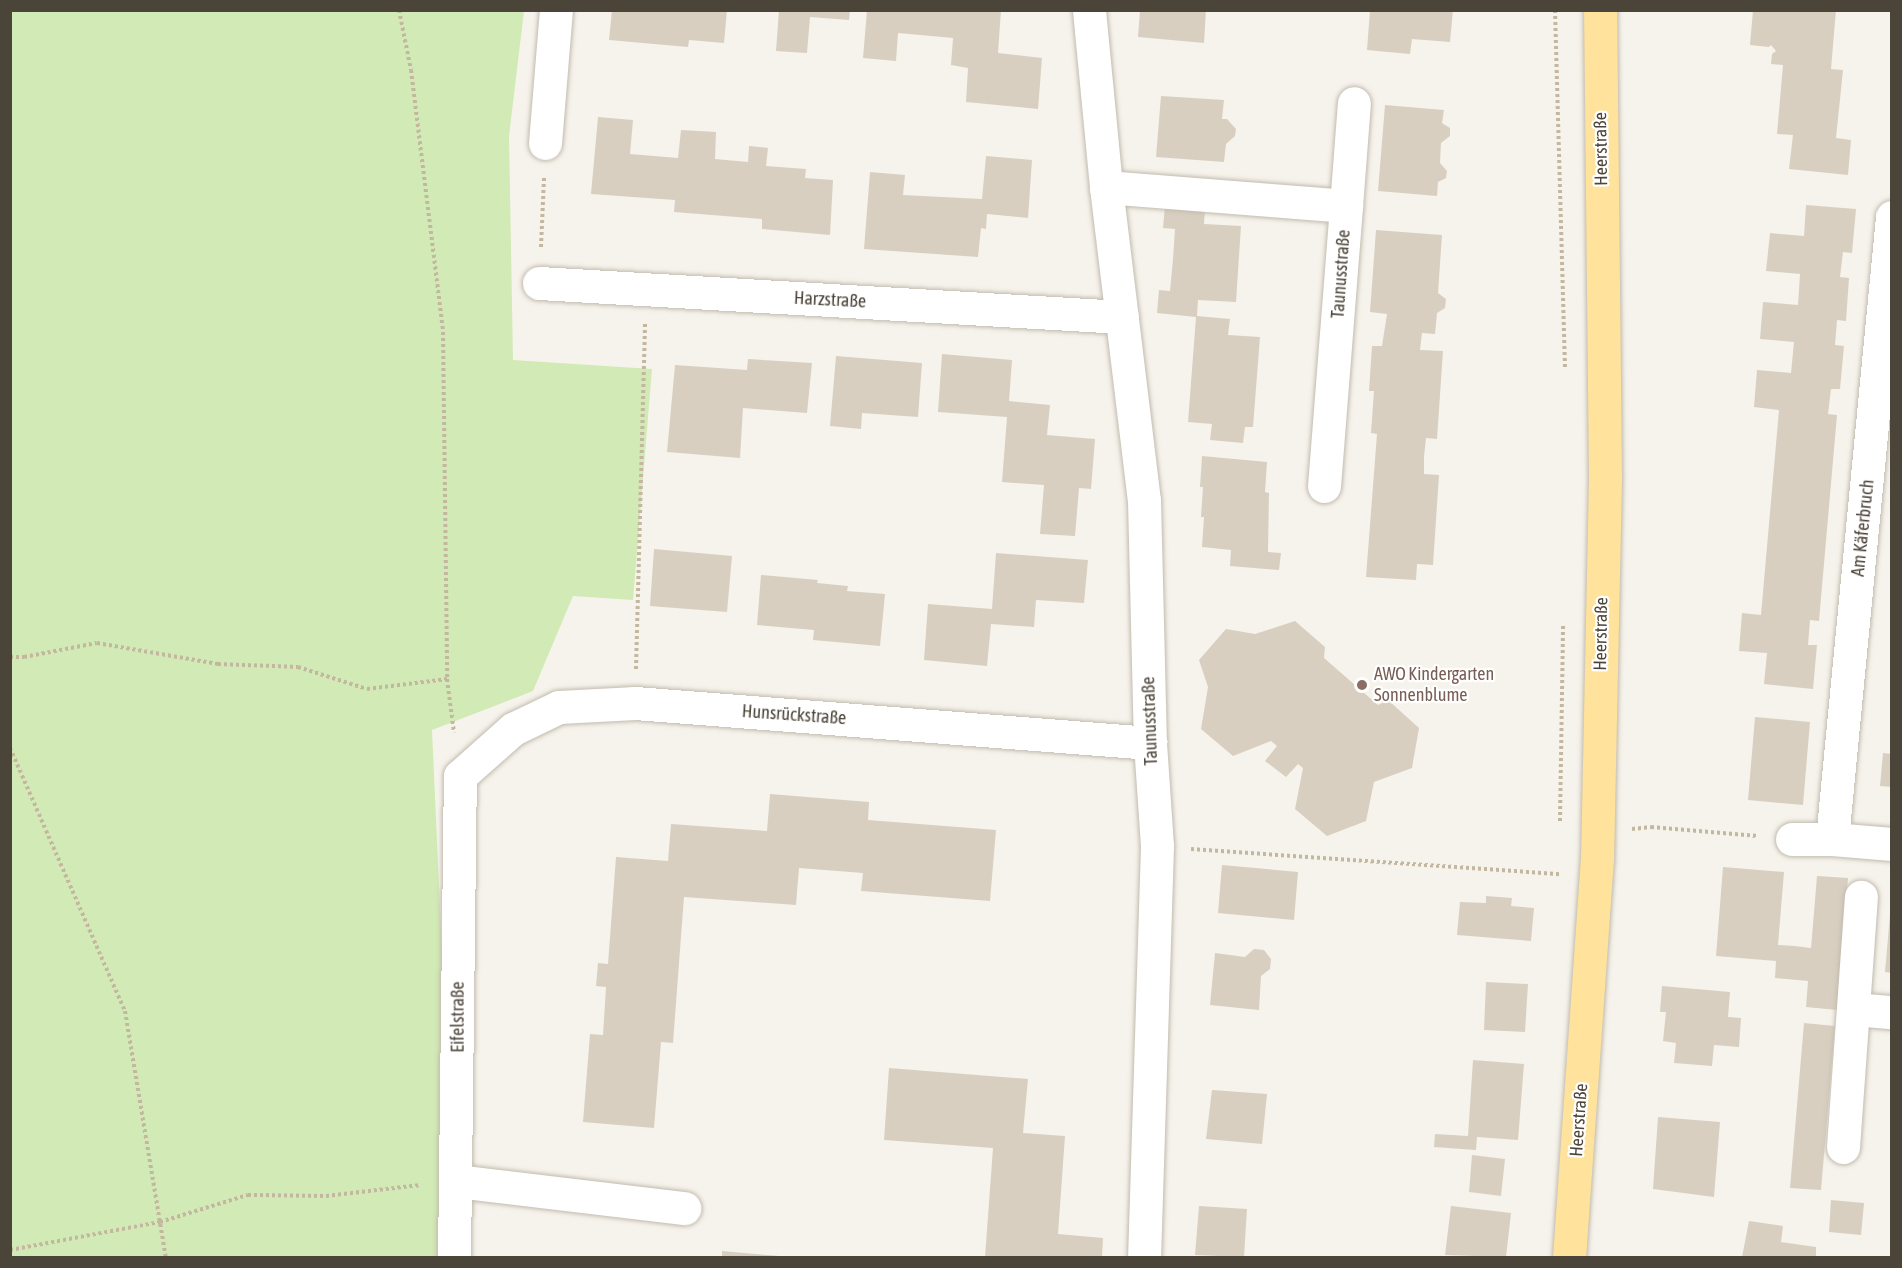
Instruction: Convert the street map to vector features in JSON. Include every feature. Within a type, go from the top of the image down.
[{"type":"main road","name":"Heerstraße","points":[[1569,1257],[1597,860],[1605,478],[1600,10]]},
{"type":"street","points":[[545,143],[556,10]]},
{"type":"street","name":"Taunusstraße","points":[[1089,10],[1106,187],[1144,500],[1150,743],[1157,846],[1144,1257]]},
{"type":"street","name":"Taunusstraße","points":[[1324,486],[1354,103]]},
{"type":"street","name":"Taunusstraße","points":[[1106,187],[1346,206]]},
{"type":"street","name":"Am Käferbruch","points":[[1832,839],[1882,434],[1892,217]]},
{"type":"street","name":"Harzstraße","points":[[539,283],[1122,317]]},
{"type":"street","name":"Hunsrückstraße","points":[[460,776],[513,729],[559,707],[635,703],[1150,743]]},
{"type":"street","name":"Eifelstraße","points":[[454,1257],[457,1181],[460,776]]},
{"type":"street","points":[[1792,839],[1832,839],[1892,844]]},
{"type":"street","points":[[1843,1147],[1861,897]]},
{"type":"street","points":[[1854,1009],[1892,1012]]},
{"type":"street","points":[[457,1181],[684,1208]]},
{"type":"path","points":[[399,10],[411,70],[443,332],[447,679],[460,776]]},
{"type":"path","points":[[1555,10],[1566,380]]},
{"type":"path","points":[[539,283],[545,143]]},
{"type":"path","points":[[635,703],[646,289]]},
{"type":"path","points":[[1560,823],[1564,614]]},
{"type":"path","points":[[10,657],[24,657],[97,643],[218,664],[298,667],[367,689],[447,679]]},
{"type":"path","points":[[10,748],[125,1011],[166,1257]]},
{"type":"path","points":[[1630,839],[1633,828],[1651,827],[1792,839]]},
{"type":"path","points":[[1157,846],[1563,874],[1565,857],[1597,860]]},
{"type":"path","points":[[10,1250],[160,1222],[248,1195],[326,1196],[457,1181]]},
{"type":"green space","points":[[10,11],[524,11],[509,136],[513,360],[652,369],[633,600],[573,596],[533,691],[432,730],[448,1085],[442,1257],[11,1257]]},
{"type":"building","points":[[612,10],[727,10],[724,43],[689,40],[688,47],[609,40]]},
{"type":"building","points":[[779,10],[850,10],[849,20],[810,17],[807,53],[776,51]]},
{"type":"building","points":[[867,10],[1001,10],[998,53],[1042,58],[1038,109],[966,102],[968,68],[951,65],[953,38],[898,33],[896,61],[863,58]]},
{"type":"building","points":[[1140,10],[1206,10],[1204,43],[1138,37]]},
{"type":"building","points":[[1370,10],[1453,10],[1450,42],[1412,39],[1410,54],[1367,50]]},
{"type":"building","points":[[1753,10],[1836,10],[1831,69],[1843,70],[1836,138],[1851,140],[1848,175],[1789,169],[1793,135],[1777,134],[1783,65],[1771,64],[1772,54],[1776,51],[1771,45],[1769,47],[1750,45]]},
{"type":"building","points":[[1161,96],[1224,100],[1222,119],[1227,119],[1236,129],[1235,136],[1226,144],[1224,162],[1156,157]]},
{"type":"building","points":[[1385,105],[1444,110],[1442,123],[1450,128],[1450,136],[1441,143],[1440,163],[1447,171],[1446,178],[1438,182],[1437,196],[1378,191]]},
{"type":"building","points":[[598,117],[633,120],[630,154],[678,158],[681,130],[716,132],[715,159],[748,162],[749,146],[768,148],[766,166],[806,169],[805,178],[833,180],[830,235],[762,229],[762,219],[674,212],[675,200],[591,194]]},
{"type":"building","points":[[986,156],[1032,160],[1028,218],[987,214],[986,229],[981,228],[978,257],[864,249],[870,172],[905,175],[903,195],[982,199]]},
{"type":"building","points":[[1165,205],[1205,208],[1204,224],[1241,226],[1236,302],[1198,300],[1197,316],[1230,319],[1228,335],[1260,337],[1253,427],[1245,427],[1243,443],[1210,440],[1212,424],[1188,422],[1196,317],[1157,313],[1159,290],[1170,291],[1173,259],[1175,229],[1163,228]]},
{"type":"building","points":[[1806,205],[1856,209],[1852,253],[1843,252],[1840,277],[1849,278],[1846,321],[1837,320],[1835,345],[1844,346],[1840,389],[1831,389],[1828,414],[1837,415],[1819,621],[1810,620],[1808,645],[1817,645],[1813,689],[1764,684],[1767,653],[1739,651],[1742,613],[1761,615],[1779,410],[1754,407],[1757,370],[1791,373],[1794,342],[1760,339],[1763,302],[1798,305],[1800,274],[1766,271],[1770,233],[1804,236]]},
{"type":"building","points":[[1376,230],[1442,235],[1438,293],[1446,299],[1445,308],[1437,313],[1435,334],[1422,333],[1420,350],[1443,351],[1437,439],[1426,438],[1424,457],[1424,474],[1439,475],[1433,565],[1417,564],[1416,580],[1366,577],[1377,434],[1371,433],[1374,391],[1369,391],[1372,346],[1382,346],[1387,314],[1370,312]]},
{"type":"building","points":[[942,354],[1012,360],[1009,401],[1050,405],[1047,435],[1095,439],[1091,489],[1079,488],[1075,536],[1040,534],[1044,485],[1002,482],[1007,417],[938,412]]},
{"type":"building","points":[[836,356],[922,363],[918,417],[862,413],[861,429],[830,426]]},
{"type":"building","points":[[748,359],[812,363],[807,413],[743,408],[740,458],[667,452],[675,365],[747,370]]},
{"type":"building","points":[[1202,456],[1267,462],[1265,492],[1269,493],[1268,552],[1281,553],[1279,570],[1230,566],[1231,550],[1202,547],[1203,487],[1200,487]]},
{"type":"building","points":[[654,549],[732,556],[727,612],[650,606]]},
{"type":"building","points":[[996,553],[1088,560],[1084,603],[1036,600],[1034,627],[991,624],[987,666],[924,660],[928,604],[992,609]]},
{"type":"building","points":[[761,575],[818,580],[817,583],[848,586],[847,591],[885,594],[880,646],[813,640],[814,630],[757,625]]},
{"type":"building","points":[[1295,621],[1325,647],[1324,658],[1378,705],[1388,700],[1419,728],[1412,768],[1374,782],[1366,821],[1327,836],[1295,809],[1303,768],[1298,764],[1286,777],[1265,761],[1277,746],[1271,741],[1233,756],[1201,729],[1208,687],[1199,660],[1226,629],[1255,634]]},
{"type":"building","points":[[1755,717],[1810,722],[1803,805],[1748,800]]},
{"type":"building","points":[[1883,753],[1892,754],[1892,787],[1880,786]]},
{"type":"building","points":[[770,794],[869,802],[868,820],[996,830],[990,901],[861,891],[863,873],[799,868],[796,905],[684,897],[673,1043],[661,1042],[654,1128],[583,1122],[590,1034],[603,1035],[606,987],[596,986],[598,963],[608,964],[616,857],[668,861],[671,824],[767,831]]},
{"type":"building","points":[[1222,865],[1298,872],[1294,920],[1218,913]]},
{"type":"building","points":[[1723,867],[1784,872],[1778,945],[1811,948],[1817,876],[1848,878],[1837,1010],[1806,1007],[1808,981],[1775,978],[1776,961],[1716,956]]},
{"type":"building","points":[[1486,896],[1512,898],[1511,906],[1534,908],[1531,941],[1457,935],[1460,902],[1486,903]]},
{"type":"building","points":[[1890,915],[1892,915],[1892,973],[1885,972]]},
{"type":"building","points":[[1254,949],[1264,950],[1271,959],[1270,969],[1261,976],[1259,1010],[1210,1005],[1215,953],[1245,957]]},
{"type":"building","points":[[1486,982],[1528,984],[1525,1032],[1484,1030]]},
{"type":"building","points":[[1662,986],[1730,992],[1728,1017],[1741,1018],[1739,1047],[1714,1045],[1712,1066],[1674,1063],[1676,1043],[1663,1041],[1666,1012],[1660,1012]]},
{"type":"building","points":[[1804,1023],[1835,1026],[1821,1190],[1790,1188]]},
{"type":"building","points":[[1473,1060],[1524,1064],[1518,1140],[1477,1137],[1476,1150],[1434,1147],[1435,1134],[1468,1136]]},
{"type":"building","points":[[889,1068],[1028,1079],[1023,1133],[1065,1136],[1058,1234],[1103,1238],[1102,1257],[985,1257],[993,1148],[884,1140]]},
{"type":"building","points":[[1212,1090],[1267,1094],[1262,1144],[1206,1139]]},
{"type":"building","points":[[1658,1117],[1720,1122],[1714,1197],[1653,1189]]},
{"type":"building","points":[[1472,1155],[1505,1159],[1501,1196],[1469,1192]]},
{"type":"building","points":[[1831,1200],[1864,1203],[1861,1235],[1829,1232]]},
{"type":"building","points":[[1199,1206],[1247,1209],[1244,1257],[1195,1255]]},
{"type":"building","points":[[1451,1206],[1511,1213],[1506,1257],[1445,1255]]},
{"type":"building","points":[[1749,1221],[1783,1226],[1781,1242],[1816,1247],[1816,1257],[1742,1257]]},
{"type":"building","points":[[722,1251],[779,1256],[779,1257],[722,1257]]},
{"type":"place","name":"AWO Kindergarten Sonnenblume","points":[[1362,685]]}]
